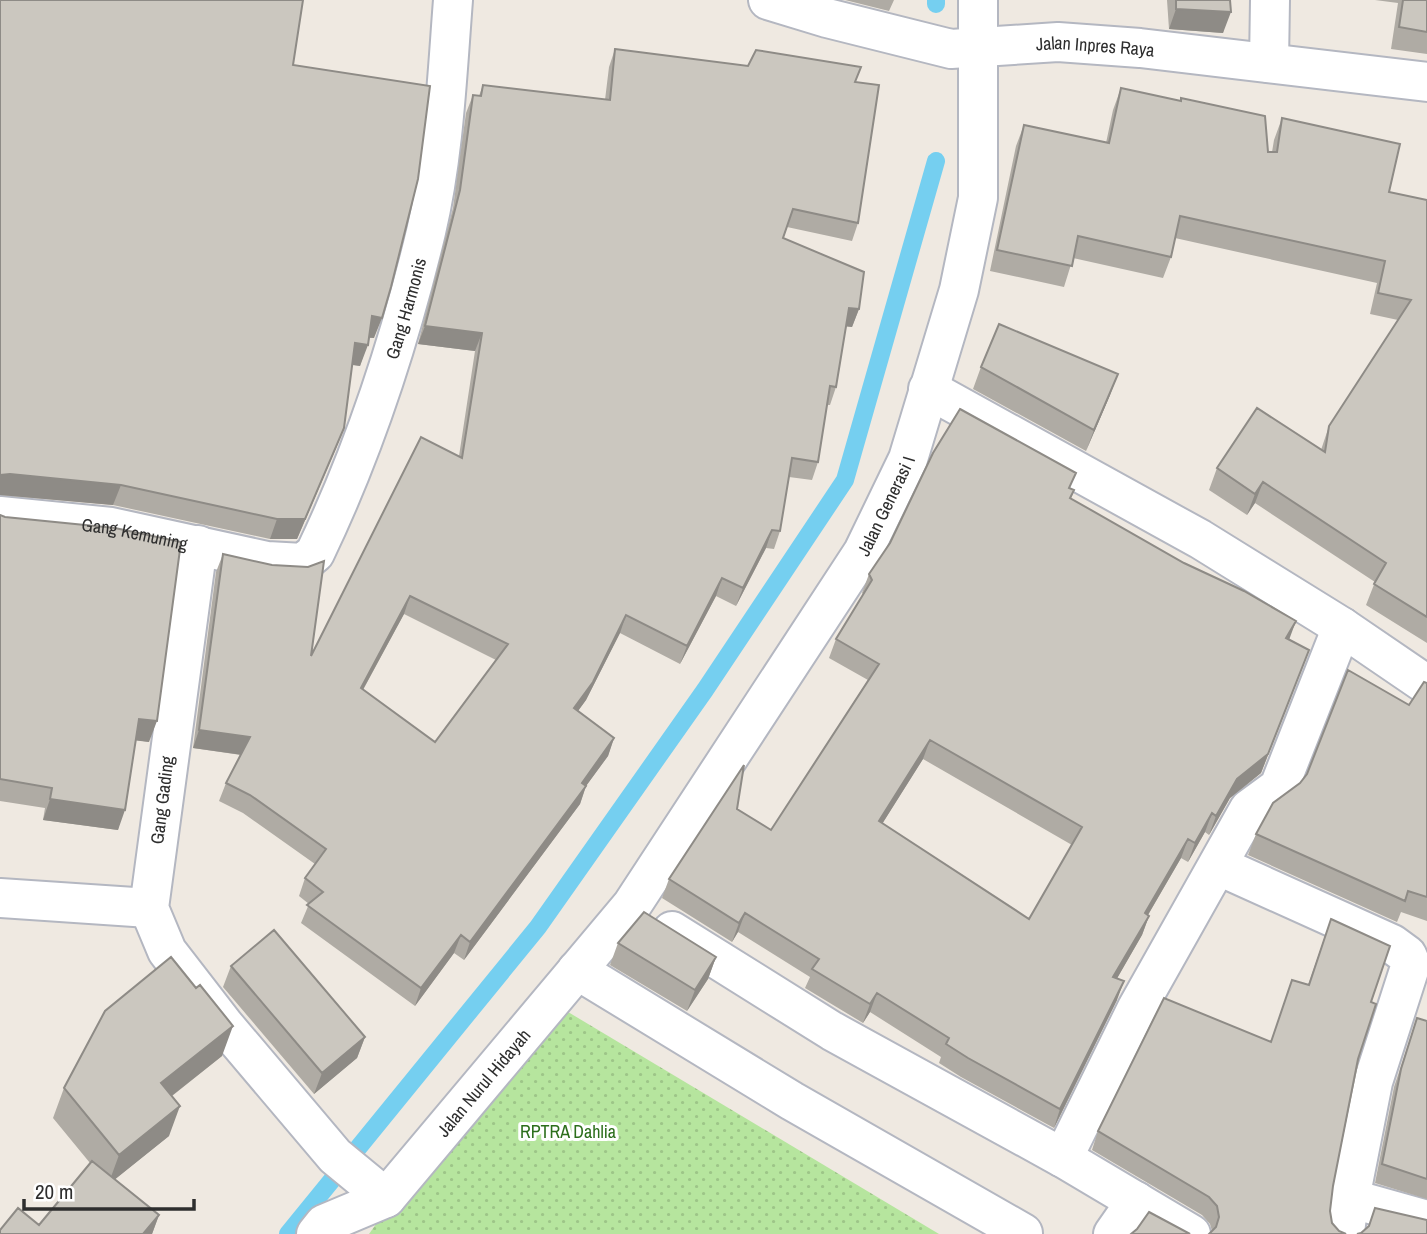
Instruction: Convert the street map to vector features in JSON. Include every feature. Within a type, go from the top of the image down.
[{"type":"street","name":"Gang Harmonis","points":[[267,561],[303,563],[315,553],[369,422],[426,231],[441,146],[453,0]]},
{"type":"street","name":"Jalan Inpres Raya","points":[[768,0],[889,34],[972,29],[1058,42],[1427,82]]},
{"type":"street","points":[[1269,63],[1270,0]]},
{"type":"street","name":"Jalan Generasi I","points":[[632,905],[814,632],[863,552],[908,459],[959,290],[978,198],[972,29]]},
{"type":"street","points":[[928,389],[1200,539],[1342,627],[1427,685]]},
{"type":"street","name":"Gang Kemuning","points":[[0,516],[111,527],[267,561]]},
{"type":"street","name":"Gang Gading","points":[[149,908],[198,545]]},
{"type":"street","points":[[1063,1158],[1137,1007],[1249,809],[1279,787],[1342,627]]},
{"type":"street","points":[[1219,866],[1392,944],[1408,955],[1411,964],[1373,1082],[1346,1222]]},
{"type":"street","points":[[0,898],[149,908],[167,951],[225,1026],[345,1165],[386,1198]]},
{"type":"street","points":[[632,905],[832,1031],[1063,1158],[1191,1234]]},
{"type":"street","name":"Jalan Nurul Hidayah","points":[[316,1234],[324,1224],[386,1198],[632,905]]},
{"type":"street","points":[[576,970],[792,1101],[1023,1233]]},
{"type":"street","points":[[1113,1234],[1136,1201]]},
{"type":"street","points":[[1346,1222],[1363,1202],[1427,1220]]},
{"type":"green space","name":"RPTRA Dahlia","points":[[538,994],[939,1234],[369,1234]]},
{"type":"building","points":[[0,0],[303,0],[293,65],[430,86],[418,179],[391,287],[382,318],[372,316],[368,345],[355,343],[344,428],[305,519],[277,519],[121,485],[0,475]]},
{"type":"building","points":[[1176,0],[1230,0],[1231,12],[1176,9]]},
{"type":"building","points":[[1403,0],[1427,0],[1427,32],[1399,27]]},
{"type":"building","points":[[615,49],[748,66],[756,50],[861,67],[855,82],[879,85],[858,223],[793,209],[783,238],[864,272],[859,309],[849,308],[836,387],[830,386],[818,462],[792,458],[780,531],[772,530],[743,588],[722,578],[687,646],[626,615],[593,682],[574,708],[614,738],[582,783],[586,786],[470,942],[461,935],[421,988],[307,905],[323,892],[305,878],[326,849],[250,795],[226,783],[250,737],[199,730],[223,554],[272,565],[308,567],[324,561],[311,656],[421,437],[462,458],[482,333],[425,326],[460,190],[473,95],[481,96],[483,85],[610,100]],"holes":[[[410,596],[508,644],[435,742],[361,688]]]},
{"type":"building","points":[[1121,88],[1265,116],[1268,152],[1277,152],[1282,118],[1400,144],[1389,192],[1427,200],[1427,617],[1374,584],[1386,563],[1263,482],[1255,494],[1217,468],[1257,408],[1325,452],[1329,426],[1411,300],[1378,293],[1385,261],[1180,216],[1171,257],[1078,236],[1072,266],[997,250],[1024,125],[1109,143]]},
{"type":"building","points":[[999,324],[1118,374],[1094,430],[981,367]]},
{"type":"building","points":[[960,409],[1076,473],[1069,488],[1074,490],[1070,498],[1184,563],[1244,591],[1296,621],[1286,638],[1309,650],[1268,754],[1237,779],[1216,816],[1212,813],[1195,843],[1188,839],[1145,913],[1149,916],[1113,977],[1124,981],[1060,1109],[968,1058],[946,1044],[949,1038],[877,993],[870,1004],[812,969],[819,959],[745,913],[739,923],[669,879],[744,765],[737,809],[771,830],[879,664],[836,639],[872,580],[869,574],[890,543],[933,453]],"holes":[[[930,740],[1082,827],[1029,919],[879,821]]]},
{"type":"building","points":[[0,515],[115,528],[181,542],[157,721],[139,719],[125,810],[50,799],[52,788],[0,779]]},
{"type":"building","points":[[1348,670],[1409,705],[1424,682],[1427,683],[1427,897],[1408,891],[1405,901],[1256,834],[1273,803],[1300,783],[1307,774]]},
{"type":"building","points":[[644,912],[716,957],[695,990],[618,943]]},
{"type":"building","points":[[1331,919],[1390,946],[1371,1002],[1376,1004],[1358,1059],[1333,1186],[1330,1211],[1332,1223],[1346,1234],[1209,1234],[1216,1227],[1219,1217],[1217,1206],[1209,1197],[1098,1131],[1164,998],[1271,1042],[1292,980],[1309,985]]},
{"type":"building","points":[[274,930],[365,1037],[322,1073],[231,966]]},
{"type":"building","points":[[171,957],[196,988],[200,985],[233,1026],[161,1083],[180,1106],[119,1155],[64,1088],[105,1011]]},
{"type":"building","points":[[1417,1018],[1427,1021],[1427,1179],[1382,1164],[1401,1069]]},
{"type":"building","points":[[92,1161],[159,1215],[143,1234],[0,1234],[0,1230],[18,1208],[39,1225]]},
{"type":"building","points":[[1375,1208],[1427,1220],[1427,1234],[1357,1234],[1369,1226]]},
{"type":"building","points":[[1149,1212],[1190,1234],[1131,1234]]},
{"type":"waterway","points":[[288,1234],[538,927],[705,690],[845,480],[936,161]]}]
